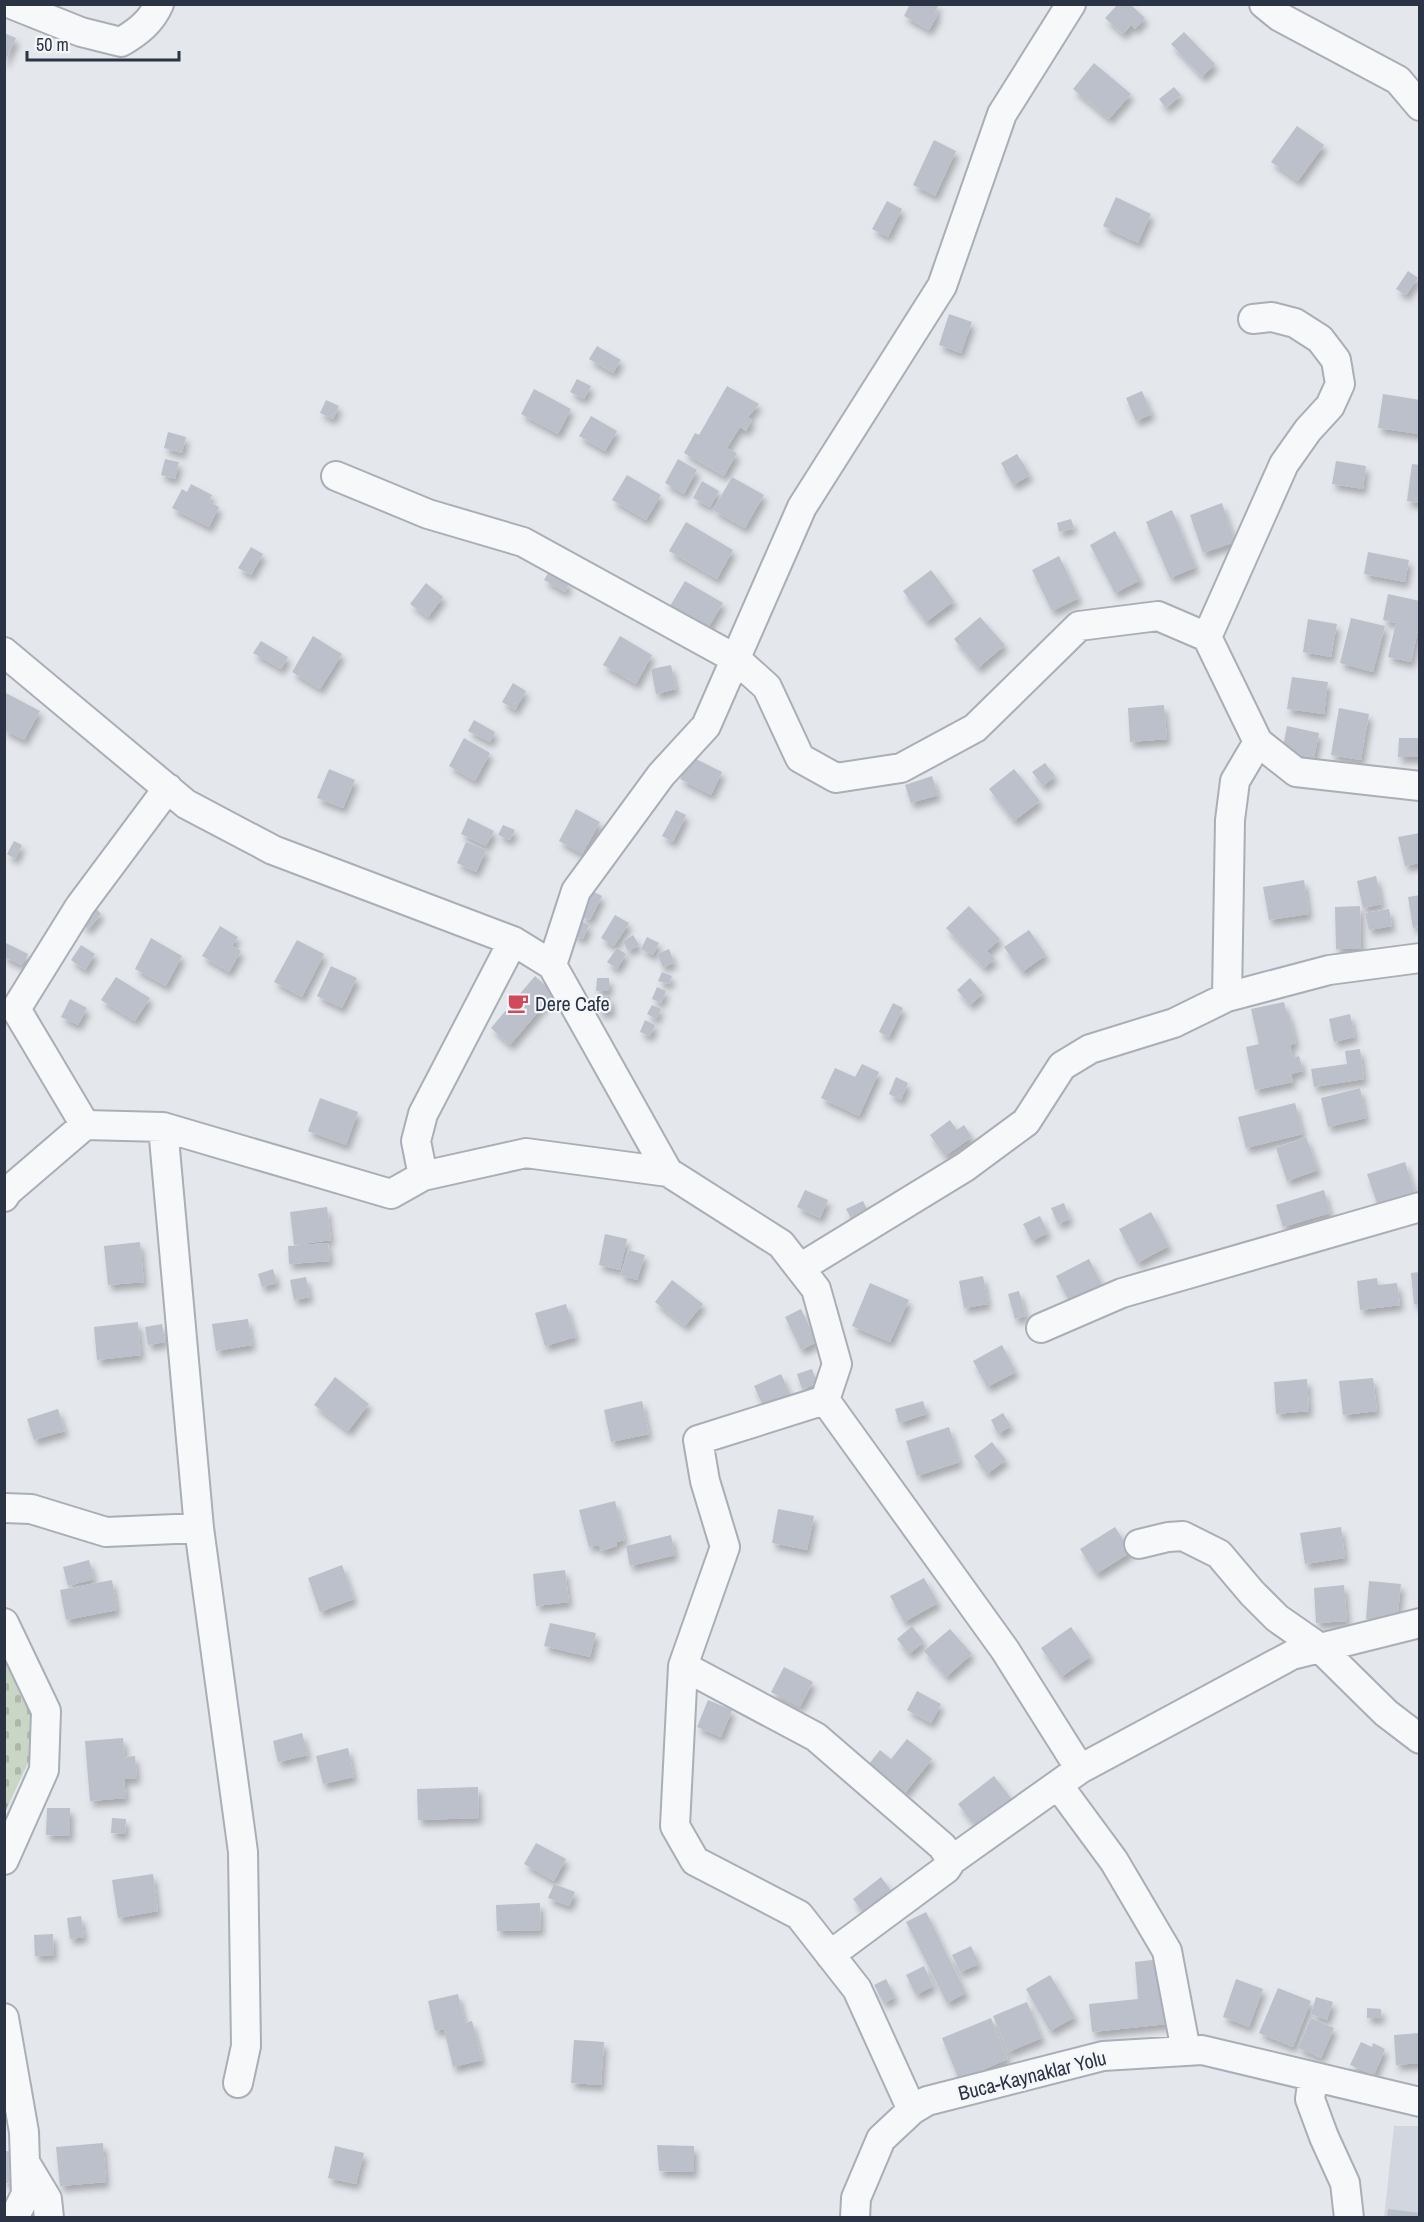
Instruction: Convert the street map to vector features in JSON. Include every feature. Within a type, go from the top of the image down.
[{"type":"street","points":[[11,4],[81,32],[121,42],[141,30],[155,13],[159,4]]},
{"type":"street","points":[[552,965],[576,891],[661,775],[706,726],[802,507],[942,286],[1002,114],[1071,4]]},
{"type":"street","points":[[1264,4],[1280,16],[1398,80],[1419,105]]},
{"type":"street","points":[[1207,637],[1284,464],[1308,430],[1330,406],[1340,384],[1336,360],[1320,339],[1295,323],[1272,317],[1252,319]]},
{"type":"street","points":[[336,476],[428,514],[523,542],[736,659],[767,687],[800,758],[836,778],[900,768],[975,729],[1079,626],[1158,616],[1207,637],[1258,742],[1296,772],[1419,786]]},
{"type":"street","points":[[4,652],[186,804],[273,850],[513,941],[552,965],[668,1172]]},
{"type":"street","points":[[1227,996],[1230,820],[1235,781],[1258,742]]},
{"type":"street","points":[[85,1125],[10,1008],[80,906],[168,788]]},
{"type":"street","points":[[423,1176],[416,1141],[423,1114],[513,941]]},
{"type":"street","points":[[800,1268],[965,1167],[1026,1122],[1062,1066],[1090,1049],[1174,1023],[1227,996],[1329,970],[1419,958]]},
{"type":"street","points":[[4,1197],[8,1191],[85,1125],[163,1128],[391,1194],[423,1176],[526,1153],[668,1172],[781,1244],[816,1289],[837,1364],[825,1400]]},
{"type":"street","points":[[163,1128],[199,1528],[243,1852],[246,2046],[238,2083]]},
{"type":"street","points":[[1041,1328],[1122,1293],[1419,1207]]},
{"type":"street","points":[[825,1400],[698,1440],[705,1481],[725,1547],[683,1666],[675,1826],[695,1861],[799,1915],[857,1989],[912,2110]]},
{"type":"street","points":[[825,1400],[1005,1650],[1114,1862],[1167,1951],[1186,2051]]},
{"type":"street","points":[[4,1508],[31,1509],[106,1532],[199,1528]]},
{"type":"street","points":[[1139,1544],[1183,1536],[1219,1554],[1277,1618],[1320,1648],[1386,1713],[1419,1739]]},
{"type":"street","points":[[4,1623],[46,1711],[44,1770],[4,1860]]},
{"type":"street","points":[[830,1955],[946,1869],[952,1860],[1069,1777],[1292,1655],[1419,1623]]},
{"type":"street","points":[[683,1666],[816,1737],[942,1846],[952,1860]]},
{"type":"street","points":[[4,2018],[24,2132],[26,2194],[14,2217]]},
{"type":"street","name":"Buca-Kaynaklar Yolu","points":[[855,2217],[856,2198],[881,2139],[912,2110],[927,2101],[1103,2056],[1202,2050],[1419,2102]]},
{"type":"street","points":[[1312,2077],[1310,2099],[1345,2183],[1349,2217]]},
{"type":"street","points":[[25,2162],[47,2199],[49,2217]]},
{"type":"shaded area","points":[[1394,2126],[1419,2126],[1419,2217],[1384,2218]]},
{"type":"green space","points":[[4,1645],[35,1708],[29,1761],[5,1812]]},
{"type":"building","points":[[910,4],[939,4],[935,12],[938,14],[929,30],[904,16]]},
{"type":"building","points":[[1118,4],[1130,4],[1145,18],[1135,29],[1131,25],[1123,34],[1105,18]]},
{"type":"building","points":[[1184,32],[1215,64],[1202,77],[1171,44]]},
{"type":"building","points":[[4,33],[16,38],[4,64]]},
{"type":"building","points":[[1094,63],[1131,94],[1109,119],[1073,89]]},
{"type":"building","points":[[1174,87],[1181,95],[1166,108],[1159,99]]},
{"type":"building","points":[[1297,126],[1324,145],[1298,181],[1271,162]]},
{"type":"building","points":[[934,140],[956,151],[935,196],[913,185]]},
{"type":"building","points":[[1116,197],[1151,214],[1138,243],[1103,226]]},
{"type":"building","points":[[887,201],[902,209],[888,237],[872,229]]},
{"type":"building","points":[[1408,271],[1418,278],[1406,295],[1396,289]]},
{"type":"building","points":[[949,314],[972,322],[961,353],[939,345]]},
{"type":"building","points":[[597,346],[621,360],[613,373],[589,359]]},
{"type":"building","points":[[577,379],[591,386],[584,399],[570,392]]},
{"type":"building","points":[[727,386],[759,404],[748,417],[752,420],[746,431],[740,427],[727,448],[737,453],[724,476],[684,453],[695,433],[699,435]]},
{"type":"building","points":[[534,389],[571,409],[558,434],[521,414]]},
{"type":"building","points":[[1142,391],[1152,414],[1136,421],[1126,398]]},
{"type":"building","points":[[1383,394],[1420,400],[1419,434],[1378,428]]},
{"type":"building","points":[[326,400],[339,406],[333,419],[320,413]]},
{"type":"building","points":[[591,416],[617,431],[605,451],[579,436]]},
{"type":"building","points":[[168,432],[186,437],[182,453],[164,448]]},
{"type":"building","points":[[1017,454],[1030,475],[1013,485],[1001,463]]},
{"type":"building","points":[[165,459],[179,462],[175,479],[161,475]]},
{"type":"building","points":[[678,459],[697,470],[684,494],[665,483]]},
{"type":"building","points":[[1336,461],[1366,466],[1363,489],[1332,484]]},
{"type":"building","points":[[1412,464],[1420,465],[1420,503],[1407,501]]},
{"type":"building","points":[[627,475],[661,495],[646,520],[612,500]]},
{"type":"building","points":[[732,477],[764,495],[745,528],[713,510]]},
{"type":"building","points":[[702,481],[719,491],[710,507],[693,498]]},
{"type":"building","points":[[191,484],[212,495],[209,502],[219,507],[209,527],[172,508],[182,489],[187,492]]},
{"type":"building","points":[[1222,503],[1235,542],[1203,553],[1190,515]]},
{"type":"building","points":[[1172,510],[1196,567],[1170,578],[1146,522]]},
{"type":"building","points":[[1071,519],[1074,528],[1059,532],[1057,523]]},
{"type":"building","points":[[686,522],[733,550],[717,579],[669,551]]},
{"type":"building","points":[[1115,531],[1141,580],[1115,593],[1090,545]]},
{"type":"building","points":[[251,547],[263,554],[251,575],[238,568]]},
{"type":"building","points":[[1368,552],[1409,560],[1405,582],[1364,574]]},
{"type":"building","points":[[1059,556],[1079,598],[1052,611],[1032,570]]},
{"type":"building","points":[[931,570],[954,601],[926,622],[903,591]]},
{"type":"building","points":[[549,572],[569,583],[565,592],[544,580]]},
{"type":"building","points":[[685,581],[723,603],[708,628],[670,606]]},
{"type":"building","points":[[426,583],[443,597],[428,617],[410,604]]},
{"type":"building","points":[[1388,594],[1420,601],[1420,621],[1411,662],[1388,657],[1396,623],[1383,620]]},
{"type":"building","points":[[980,617],[1005,645],[978,668],[954,639]]},
{"type":"building","points":[[1351,618],[1385,626],[1373,672],[1340,663]]},
{"type":"building","points":[[1308,619],[1337,624],[1331,657],[1303,652]]},
{"type":"building","points":[[313,636],[342,654],[320,689],[292,672]]},
{"type":"building","points":[[620,636],[652,655],[636,684],[603,665]]},
{"type":"building","points":[[261,641],[288,657],[281,669],[253,653]]},
{"type":"building","points":[[671,665],[676,689],[656,694],[651,669]]},
{"type":"building","points":[[1292,677],[1328,682],[1324,714],[1287,709]]},
{"type":"building","points":[[513,683],[526,691],[515,710],[502,702]]},
{"type":"building","points":[[4,692],[40,711],[24,740],[4,730]]},
{"type":"building","points":[[1164,705],[1167,739],[1130,742],[1128,708]]},
{"type":"building","points":[[1339,708],[1369,714],[1361,760],[1331,755]]},
{"type":"building","points":[[474,720],[495,732],[490,742],[468,731]]},
{"type":"building","points":[[1287,726],[1319,733],[1314,758],[1282,752]]},
{"type":"building","points":[[464,738],[490,753],[475,781],[449,766]]},
{"type":"building","points":[[1399,738],[1420,738],[1420,757],[1398,757]]},
{"type":"building","points":[[692,757],[722,772],[711,795],[680,779]]},
{"type":"building","points":[[1045,763],[1055,776],[1043,786],[1032,772]]},
{"type":"building","points":[[329,769],[355,780],[343,808],[317,798]]},
{"type":"building","points":[[1014,769],[1040,801],[1014,821],[989,789]]},
{"type":"building","points":[[932,776],[938,795],[911,803],[905,785]]},
{"type":"building","points":[[576,809],[600,822],[582,854],[559,841]]},
{"type":"building","points":[[676,810],[686,815],[673,842],[662,836]]},
{"type":"building","points":[[468,818],[494,831],[486,846],[461,834]]},
{"type":"building","points":[[503,825],[515,830],[510,840],[498,835]]},
{"type":"building","points":[[1420,833],[1420,863],[1405,866],[1398,837]]},
{"type":"building","points":[[14,841],[22,845],[15,859],[7,854]]},
{"type":"building","points":[[466,842],[486,850],[476,872],[457,863]]},
{"type":"building","points":[[1376,876],[1382,904],[1363,908],[1357,881]]},
{"type":"building","points":[[1304,880],[1309,914],[1269,920],[1263,887]]},
{"type":"building","points":[[592,891],[602,896],[590,920],[580,916]]},
{"type":"building","points":[[1420,895],[1420,927],[1413,928],[1408,897]]},
{"type":"building","points":[[969,906],[1000,939],[987,951],[995,959],[984,968],[946,928]]},
{"type":"building","points":[[1360,906],[1361,949],[1336,949],[1335,907]]},
{"type":"building","points":[[95,907],[101,914],[88,929],[81,923]]},
{"type":"building","points":[[1389,909],[1392,926],[1369,930],[1365,913]]},
{"type":"building","points":[[615,915],[629,923],[614,946],[601,938]]},
{"type":"building","points":[[578,920],[589,925],[583,939],[572,934]]},
{"type":"building","points":[[220,926],[238,937],[232,946],[241,951],[229,972],[202,956]]},
{"type":"building","points":[[1029,930],[1046,955],[1022,972],[1004,947]]},
{"type":"building","points":[[633,935],[639,945],[628,951],[623,941]]},
{"type":"building","points":[[647,937],[659,943],[653,955],[641,949]]},
{"type":"building","points":[[151,938],[182,956],[166,986],[135,969]]},
{"type":"building","points":[[297,940],[324,954],[302,997],[274,982]]},
{"type":"building","points":[[4,942],[28,954],[22,965],[4,957]]},
{"type":"building","points":[[81,945],[95,954],[85,970],[71,960]]},
{"type":"building","points":[[617,948],[626,954],[617,969],[607,962]]},
{"type":"building","points":[[669,949],[674,963],[663,967],[657,954]]},
{"type":"building","points":[[331,966],[357,978],[342,1008],[317,996]]},
{"type":"building","points":[[662,972],[672,976],[669,984],[658,981]]},
{"type":"building","points":[[535,976],[554,993],[510,1045],[491,1028]]},
{"type":"building","points":[[116,977],[150,998],[135,1021],[101,1000]]},
{"type":"building","points":[[597,978],[609,978],[609,991],[596,991]]},
{"type":"building","points":[[970,978],[983,993],[970,1005],[957,990]]},
{"type":"building","points":[[657,987],[666,991],[661,1003],[652,999]]},
{"type":"building","points":[[610,996],[612,1011],[600,1013],[598,998]]},
{"type":"building","points":[[70,999],[87,1008],[78,1025],[61,1017]]},
{"type":"building","points":[[1284,1002],[1296,1043],[1290,1045],[1293,1058],[1299,1056],[1303,1071],[1291,1074],[1293,1082],[1255,1090],[1246,1047],[1259,1044],[1251,1009]]},
{"type":"building","points":[[893,1003],[903,1008],[889,1037],[879,1032]]},
{"type":"building","points":[[652,1005],[661,1009],[656,1019],[647,1014]]},
{"type":"building","points":[[1350,1014],[1355,1037],[1334,1042],[1329,1019]]},
{"type":"building","points":[[645,1020],[655,1025],[650,1036],[640,1032]]},
{"type":"building","points":[[1360,1049],[1364,1079],[1314,1087],[1311,1069],[1347,1064],[1345,1051]]},
{"type":"building","points":[[862,1064],[879,1072],[859,1116],[821,1098],[835,1068],[855,1077]]},
{"type":"building","points":[[896,1077],[908,1083],[901,1100],[889,1094]]},
{"type":"building","points":[[1360,1088],[1366,1118],[1328,1127],[1321,1098]]},
{"type":"building","points":[[320,1098],[358,1112],[346,1145],[308,1131]]},
{"type":"building","points":[[1295,1103],[1303,1134],[1246,1148],[1238,1117]]},
{"type":"building","points":[[950,1120],[957,1130],[964,1125],[972,1137],[945,1156],[930,1135]]},
{"type":"building","points":[[1306,1137],[1318,1170],[1287,1181],[1276,1148]]},
{"type":"building","points":[[1405,1162],[1416,1197],[1379,1209],[1367,1174]]},
{"type":"building","points":[[805,1190],[828,1200],[820,1218],[797,1207]]},
{"type":"building","points":[[1324,1190],[1330,1213],[1283,1227],[1276,1205]]},
{"type":"building","points":[[863,1201],[872,1220],[856,1228],[846,1209]]},
{"type":"building","points":[[1064,1203],[1070,1219],[1058,1224],[1051,1208]]},
{"type":"building","points":[[327,1207],[331,1240],[294,1245],[290,1212]]},
{"type":"building","points":[[1151,1212],[1169,1246],[1137,1263],[1119,1229]]},
{"type":"building","points":[[1040,1216],[1048,1233],[1032,1241],[1023,1224]]},
{"type":"building","points":[[605,1234],[627,1239],[620,1270],[599,1265]]},
{"type":"building","points":[[140,1242],[144,1282],[108,1285],[104,1246]]},
{"type":"building","points":[[328,1243],[330,1261],[289,1264],[288,1246]]},
{"type":"building","points":[[629,1250],[645,1255],[637,1280],[620,1275]]},
{"type":"building","points":[[1089,1259],[1103,1287],[1070,1303],[1056,1276]]},
{"type":"building","points":[[273,1269],[277,1283],[262,1287],[258,1274]]},
{"type":"building","points":[[1420,1272],[1420,1304],[1414,1304],[1411,1273]]},
{"type":"building","points":[[983,1276],[988,1304],[964,1308],[959,1281]]},
{"type":"building","points":[[306,1277],[310,1297],[294,1300],[290,1280]]},
{"type":"building","points":[[1377,1278],[1378,1285],[1397,1283],[1400,1305],[1360,1310],[1357,1281]]},
{"type":"building","points":[[672,1280],[703,1304],[685,1326],[655,1302]]},
{"type":"building","points":[[870,1283],[909,1300],[890,1342],[852,1326]]},
{"type":"building","points":[[1019,1291],[1026,1316],[1015,1319],[1008,1294]]},
{"type":"building","points":[[566,1304],[576,1337],[545,1346],[535,1313]]},
{"type":"building","points":[[801,1309],[817,1342],[801,1350],[785,1317]]},
{"type":"building","points":[[248,1319],[252,1345],[216,1351],[212,1324]]},
{"type":"building","points":[[138,1322],[141,1355],[97,1360],[94,1327]]},
{"type":"building","points":[[162,1324],[165,1342],[148,1345],[145,1327]]},
{"type":"building","points":[[1002,1345],[1016,1372],[987,1387],[973,1361]]},
{"type":"building","points":[[812,1369],[817,1384],[802,1389],[797,1374]]},
{"type":"building","points":[[781,1374],[795,1405],[768,1417],[754,1386]]},
{"type":"building","points":[[335,1377],[369,1404],[348,1431],[314,1405]]},
{"type":"building","points":[[1373,1378],[1377,1411],[1343,1415],[1339,1381]]},
{"type":"building","points":[[1307,1379],[1309,1411],[1276,1414],[1274,1382]]},
{"type":"building","points":[[642,1401],[649,1434],[611,1442],[604,1410]]},
{"type":"building","points":[[923,1401],[927,1414],[899,1423],[895,1409]]},
{"type":"building","points":[[58,1409],[65,1431],[34,1440],[27,1419]]},
{"type":"building","points":[[1003,1413],[1011,1426],[998,1434],[991,1420]]},
{"type":"building","points":[[949,1427],[960,1462],[917,1476],[906,1441]]},
{"type":"building","points":[[992,1442],[1006,1460],[987,1474],[974,1456]]},
{"type":"building","points":[[615,1501],[625,1540],[616,1542],[617,1546],[601,1551],[599,1545],[589,1547],[579,1510]]},
{"type":"building","points":[[778,1509],[814,1516],[807,1550],[772,1543]]},
{"type":"building","points":[[1115,1527],[1131,1552],[1096,1574],[1080,1549]]},
{"type":"building","points":[[1341,1527],[1345,1558],[1305,1564],[1300,1533]]},
{"type":"building","points":[[671,1535],[675,1555],[630,1566],[626,1546]]},
{"type":"building","points":[[89,1560],[94,1579],[68,1586],[63,1567]]},
{"type":"building","points":[[342,1565],[354,1599],[320,1612],[308,1578]]},
{"type":"building","points":[[565,1570],[569,1602],[536,1606],[533,1574]]},
{"type":"building","points":[[924,1578],[938,1603],[904,1622],[890,1596]]},
{"type":"building","points":[[112,1580],[117,1610],[66,1620],[60,1590]]},
{"type":"building","points":[[1369,1581],[1401,1584],[1397,1621],[1366,1619]]},
{"type":"building","points":[[1344,1585],[1347,1621],[1316,1623],[1314,1588]]},
{"type":"building","points":[[550,1623],[596,1633],[590,1657],[544,1646]]},
{"type":"building","points":[[912,1626],[924,1642],[909,1654],[897,1639]]},
{"type":"building","points":[[1071,1627],[1091,1656],[1061,1677],[1041,1648]]},
{"type":"building","points":[[950,1629],[972,1654],[946,1677],[924,1651]]},
{"type":"building","points":[[784,1667],[813,1682],[800,1707],[771,1692]]},
{"type":"building","points":[[917,1691],[941,1704],[931,1723],[907,1710]]},
{"type":"building","points":[[708,1700],[732,1710],[721,1737],[697,1727]]},
{"type":"building","points":[[302,1733],[308,1755],[278,1762],[273,1741]]},
{"type":"building","points":[[123,1738],[125,1757],[135,1756],[137,1778],[124,1779],[126,1798],[90,1801],[85,1741]]},
{"type":"building","points":[[907,1739],[932,1759],[905,1793],[869,1764],[880,1750],[891,1759]]},
{"type":"building","points":[[348,1748],[354,1777],[323,1784],[316,1756]]},
{"type":"building","points":[[994,1776],[1014,1802],[978,1830],[958,1804]]},
{"type":"building","points":[[478,1787],[479,1818],[418,1820],[417,1789]]},
{"type":"building","points":[[47,1808],[70,1808],[70,1836],[46,1835]]},
{"type":"building","points":[[112,1818],[126,1819],[125,1834],[111,1833]]},
{"type":"building","points":[[536,1843],[566,1859],[554,1881],[524,1864]]},
{"type":"building","points":[[153,1874],[158,1911],[118,1918],[112,1880]]},
{"type":"building","points":[[881,1877],[895,1896],[867,1918],[853,1899]]},
{"type":"building","points":[[554,1884],[575,1892],[569,1906],[548,1898]]},
{"type":"building","points":[[540,1903],[541,1930],[497,1931],[496,1905]]},
{"type":"building","points":[[926,1912],[966,1993],[947,2003],[906,1922]]},
{"type":"building","points":[[81,1916],[84,1937],[70,1939],[67,1918]]},
{"type":"building","points":[[53,1934],[54,1955],[35,1956],[34,1935]]},
{"type":"building","points":[[971,1946],[979,1964],[960,1972],[952,1955]]},
{"type":"building","points":[[1161,1959],[1167,2024],[1092,2032],[1089,2004],[1138,1999],[1135,1962]]},
{"type":"building","points":[[924,1966],[933,1986],[916,1995],[906,1975]]},
{"type":"building","points":[[1050,1975],[1075,2017],[1050,2031],[1026,1989]]},
{"type":"building","points":[[886,1979],[895,1997],[884,2003],[874,1985]]},
{"type":"building","points":[[1236,1979],[1263,1989],[1249,2027],[1223,2017]]},
{"type":"building","points":[[1278,1988],[1311,2001],[1293,2047],[1259,2033]]},
{"type":"building","points":[[458,1994],[465,2023],[472,2021],[482,2060],[453,2067],[444,2029],[435,2031],[428,2001]]},
{"type":"building","points":[[1316,1997],[1333,2002],[1327,2020],[1311,2014]]},
{"type":"building","points":[[1027,2002],[1042,2038],[1008,2052],[993,2016]]},
{"type":"building","points":[[1367,2008],[1381,2009],[1381,2018],[1367,2018]]},
{"type":"building","points":[[991,2018],[1008,2059],[959,2080],[942,2038]]},
{"type":"building","points":[[1311,2018],[1334,2028],[1321,2058],[1298,2048]]},
{"type":"building","points":[[1420,2033],[1420,2063],[1396,2065],[1394,2035]]},
{"type":"building","points":[[574,2040],[604,2042],[601,2085],[571,2083]]},
{"type":"building","points":[[1361,2042],[1372,2047],[1373,2043],[1385,2049],[1374,2075],[1350,2065]]},
{"type":"building","points":[[103,2143],[106,2182],[60,2186],[56,2147]]},
{"type":"building","points":[[657,2145],[694,2146],[694,2172],[659,2171]]},
{"type":"building","points":[[335,2146],[364,2153],[356,2184],[328,2178]]},
{"type":"building","points":[[4,2151],[23,2152],[21,2184],[4,2183]]},
{"type":"building","points":[[1388,2209],[1420,2213],[1420,2218],[1387,2218]]},
{"type":"place","name":"Dere Cafe","points":[[518,1003]]}]
